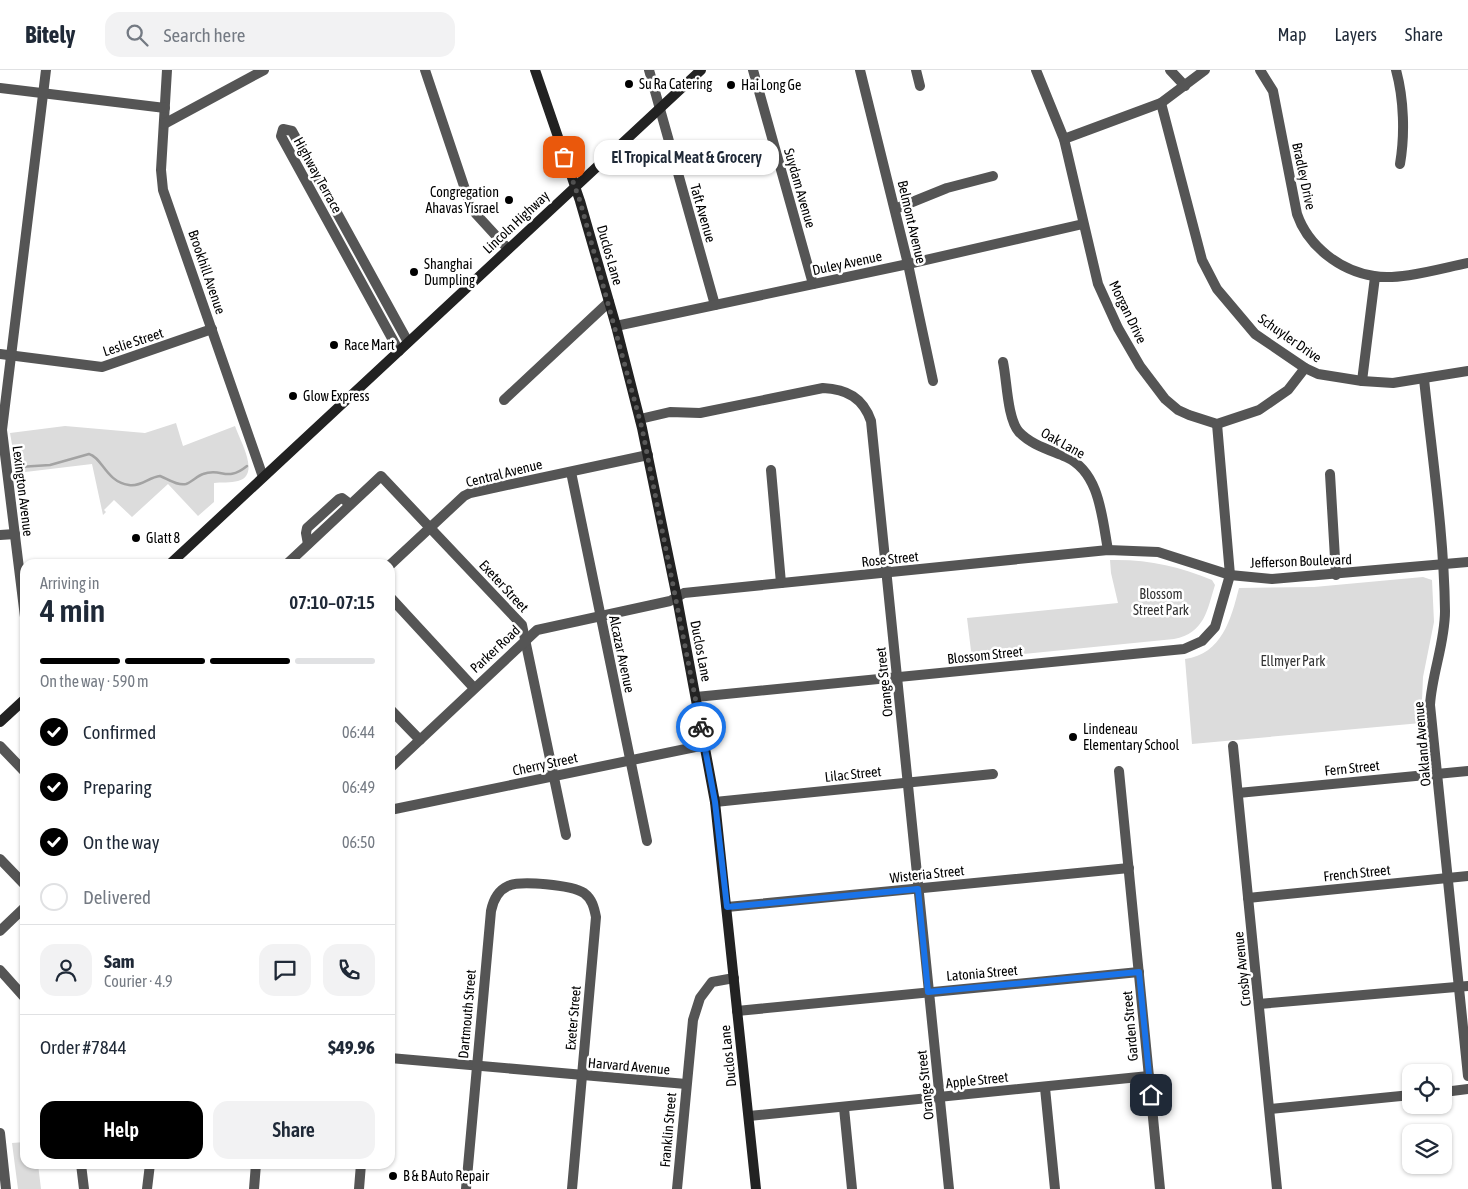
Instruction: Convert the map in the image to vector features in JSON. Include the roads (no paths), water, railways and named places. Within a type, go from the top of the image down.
[{"type":"street","name":"Lexington Avenue","points":[[20,576],[2,430],[5,355],[46,70]]},
{"type":"street","name":"Brookhill Avenue","points":[[167,70],[161,170],[163,190],[263,477]]},
{"type":"street","points":[[164,124],[264,70]]},
{"type":"street","points":[[425,70],[470,204],[476,214],[508,248]]},
{"type":"street","name":"Duclos Lane","points":[[535,70],[575,187],[616,326],[640,419],[696,697],[715,802],[756,1189]]},
{"type":"street","name":"Taft Avenue","points":[[649,70],[714,305]]},
{"type":"street","name":"Lincoln Highway","points":[[175,559],[508,248],[660,110],[700,70]]},
{"type":"street","name":"Suydam Avenue","points":[[753,70],[813,284]]},
{"type":"street","name":"Belmont Avenue","points":[[860,70],[908,264],[933,381]]},
{"type":"street","points":[[916,70],[920,86]]},
{"type":"street","name":"Morgan Drive","points":[[1036,70],[1064,139],[1098,284],[1118,328],[1140,366],[1171,405],[1189,415],[1217,424]]},
{"type":"street","points":[[1170,70],[1185,86]]},
{"type":"street","points":[[1064,139],[1161,103],[1205,70]]},
{"type":"street","name":"Bradley Drive","points":[[1260,70],[1273,91],[1301,225],[1322,251],[1339,264],[1375,277],[1413,274],[1468,263]]},
{"type":"street","points":[[1396,70],[1400,83],[1403,146],[1400,164]]},
{"type":"street","points":[[0,88],[165,108]]},
{"type":"street","name":"Schuyler Drive","points":[[1161,103],[1195,240],[1202,260],[1217,289],[1255,334],[1305,368],[1318,374],[1362,381],[1392,383],[1468,371]]},
{"type":"street","name":"Highway Terrace","points":[[399,351],[281,136],[283,129],[292,130],[408,342]]},
{"type":"street","points":[[895,209],[947,188],[993,176]]},
{"type":"street","name":"Duley Avenue","points":[[616,326],[908,264],[1083,224]]},
{"type":"street","points":[[337,238],[347,232]]},
{"type":"street","points":[[1362,381],[1375,277]]},
{"type":"street","points":[[504,400],[609,302]]},
{"type":"street","name":"Leslie Street","points":[[5,355],[102,367],[212,329]]},
{"type":"street","name":"Oak Lane","points":[[1003,362],[1011,412],[1018,431],[1037,445],[1074,461],[1086,474],[1100,504],[1108,550]]},
{"type":"street","points":[[1230,575],[1217,424],[1252,414],[1264,407],[1288,390],[1305,368]]},
{"type":"street","name":"Oakland Avenue","points":[[1424,379],[1445,612],[1430,705],[1449,878],[1464,986],[1468,1076]]},
{"type":"street","name":"Orange Street","points":[[640,419],[670,412],[700,413],[823,388],[844,391],[854,396],[868,410],[871,421],[898,677],[949,1189]]},
{"type":"street","name":"Central Avenue","points":[[395,560],[470,493],[648,456]]},
{"type":"street","points":[[771,470],[782,583]]},
{"type":"street","name":"Alcazar Avenue","points":[[571,472],[647,841]]},
{"type":"street","points":[[1330,474],[1336,574]]},
{"type":"street","name":"Exeter Street","points":[[292,559],[381,476],[431,526],[522,625],[566,835]]},
{"type":"street","points":[[0,536],[15,534]]},
{"type":"street","name":"Rose Street","points":[[676,598],[684,593],[1108,550]]},
{"type":"street","name":"Jefferson Boulevard","points":[[1108,550],[1158,552],[1230,575],[1272,578],[1468,562]]},
{"type":"street","name":"Blossom Street","points":[[696,697],[1184,649],[1202,641],[1215,627],[1230,575]]},
{"type":"street","name":"Parker Road","points":[[395,763],[526,638],[539,629],[670,601],[676,598]]},
{"type":"street","points":[[395,602],[474,688]]},
{"type":"street","points":[[0,722],[20,704]]},
{"type":"street","points":[[395,714],[420,740]]},
{"type":"street","name":"Cherry Street","points":[[395,809],[704,745]]},
{"type":"street","points":[[0,746],[20,767]]},
{"type":"street","name":"Crosby Avenue","points":[[1233,746],[1277,1189]]},
{"type":"street","name":"Garden Street","points":[[1118,771],[1160,1189]]},
{"type":"street","name":"Fern Street","points":[[1238,793],[1468,771]]},
{"type":"street","name":"Lilac Street","points":[[715,802],[993,774]]},
{"type":"street","points":[[0,858],[20,880]]},
{"type":"street","name":"Wisteria Street","points":[[727,907],[1129,868]]},
{"type":"street","name":"French Street","points":[[1248,898],[1468,876]]},
{"type":"street","name":"Dartmouth Street","points":[[466,1189],[476,1065],[493,903],[497,895],[508,886],[523,883],[545,886]]},
{"type":"street","name":"Exeter Street","points":[[545,886],[578,890],[594,906],[596,917],[572,1189]]},
{"type":"street","points":[[0,931],[20,912]]},
{"type":"street","points":[[0,970],[20,992]]},
{"type":"street","name":"Latonia Street","points":[[737,1011],[1139,972]]},
{"type":"street","name":"Franklin Street","points":[[677,1189],[693,1020],[700,998],[712,982],[734,978]]},
{"type":"street","points":[[1259,1004],[1464,986]]},
{"type":"street","name":"Harvard Avenue","points":[[395,1058],[686,1084]]},
{"type":"street","name":"Apple Street","points":[[749,1116],[1045,1088],[1149,1076]]},
{"type":"street","points":[[1045,1088],[1055,1189]]},
{"type":"street","points":[[1452,1091],[1468,1089]]},
{"type":"street","points":[[1270,1109],[1402,1096]]},
{"type":"street","points":[[844,1108],[852,1189]]},
{"type":"street","points":[[0,1133],[6,1189]]},
{"type":"street","points":[[82,1169],[84,1189]]},
{"type":"street","points":[[148,1189],[150,1169]]},
{"type":"street","points":[[254,1189],[256,1169]]},
{"type":"street","points":[[359,1189],[361,1169]]},
{"type":"waterway","points":[[19,467],[50,465],[89,454],[94,456],[115,479],[121,483],[133,485],[160,476],[176,483],[186,484],[209,472],[229,474],[240,471],[247,466]]},
{"type":"place","name":"Su Ra Catering","points":[[629,84]]},
{"type":"place","name":"Hai Long Ge","points":[[731,85]]},
{"type":"place","name":"El Tropical Meat & Grocery","points":[[564,157]]},
{"type":"place","name":"Congregation Ahavas Yisrael","points":[[509,200]]},
{"type":"place","name":"Shanghai Dumpling","points":[[414,272]]},
{"type":"place","name":"Race Mart","points":[[334,345]]},
{"type":"place","name":"Glow Express","points":[[293,396]]},
{"type":"place","name":"Glatt 8","points":[[136,538]]},
{"type":"place","name":"Lindeneau Elementary School","points":[[1073,737]]},
{"type":"place","name":"B & B Auto Repair","points":[[393,1176]]},
{"type":"park label","name":"Blossom Street Park","points":[[1161,602]]},
{"type":"park label","name":"Ellmyer Park","points":[[1293,661]]}]
